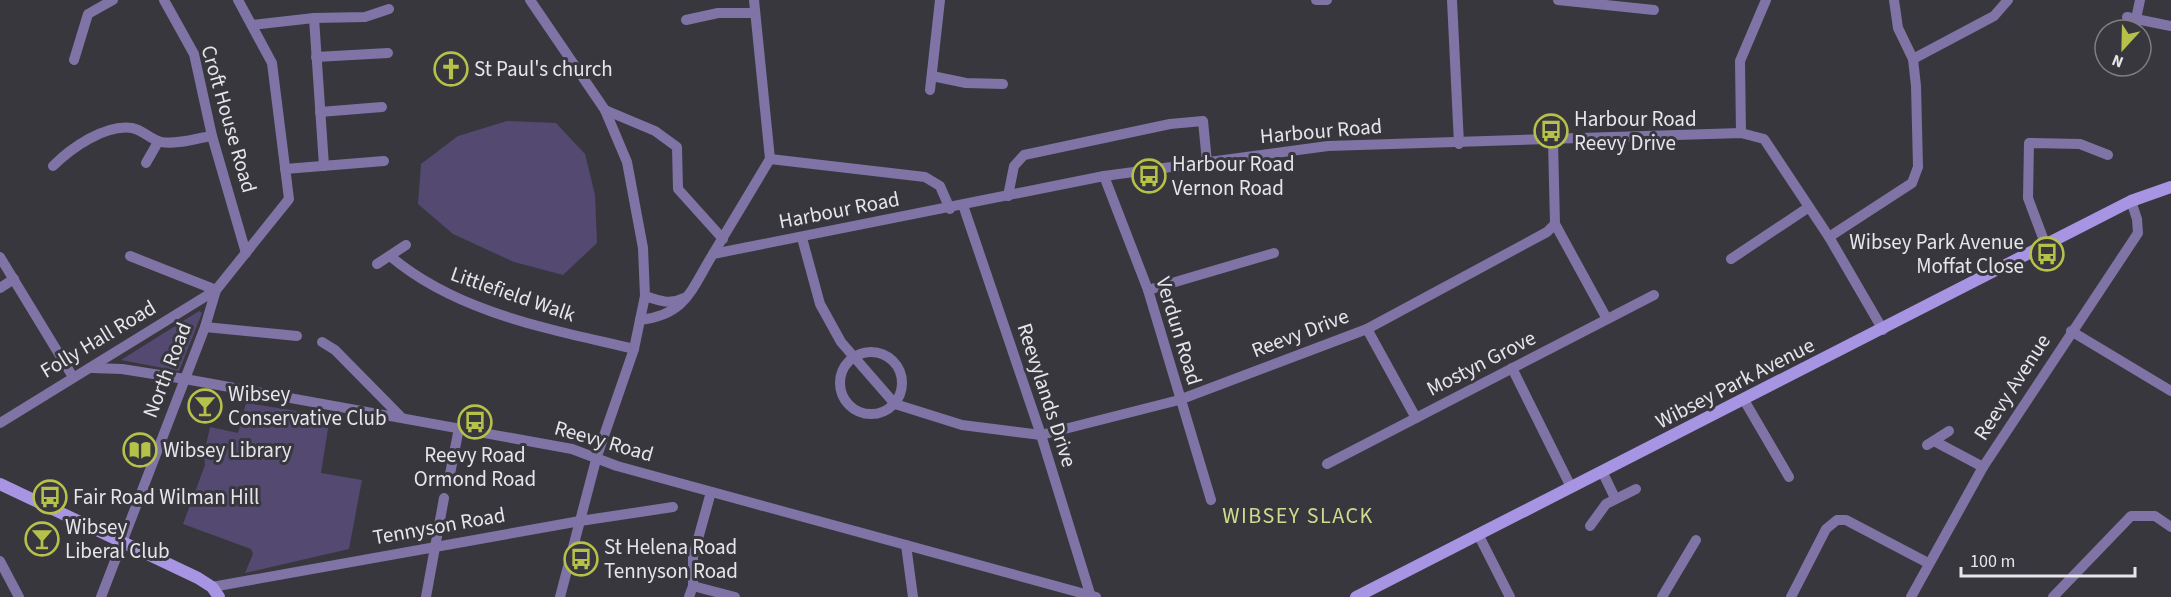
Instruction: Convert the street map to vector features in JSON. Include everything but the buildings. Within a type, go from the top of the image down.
[{"type":"street","points":[[74,60],[88,14],[113,0]]},
{"type":"street","name":"Croft House Road","points":[[164,0],[194,54],[212,136],[246,253]]},
{"type":"street","name":"Folly Hall Road","points":[[0,423],[216,290],[289,199],[272,63],[237,0]]},
{"type":"street","points":[[530,0],[605,110],[627,162],[639,212],[645,296],[634,349],[597,456],[560,597]]},
{"type":"street","points":[[640,320],[668,315],[687,297],[770,159],[754,0]]},
{"type":"street","points":[[930,90],[940,0]]},
{"type":"street","points":[[1452,0],[1459,144]]},
{"type":"street","points":[[1558,0],[1654,10]]},
{"type":"street","points":[[1741,133],[1740,61],[1766,0]]},
{"type":"street","points":[[1829,237],[1912,183],[1918,167],[1913,59],[1898,28],[1894,0]]},
{"type":"street","points":[[1913,59],[1994,16],[2008,0]]},
{"type":"street","points":[[2134,18],[2140,0]]},
{"type":"street","points":[[252,25],[314,18],[365,17],[389,9]]},
{"type":"street","points":[[686,20],[718,13],[754,13]]},
{"type":"street","points":[[314,18],[324,166]]},
{"type":"street","points":[[2153,24],[2171,26]]},
{"type":"street","points":[[316,57],[388,53]]},
{"type":"street","points":[[932,76],[966,83],[1003,84]]},
{"type":"street","points":[[320,112],[382,107]]},
{"type":"street","points":[[605,110],[655,131],[677,147],[678,189],[723,238]]},
{"type":"street","points":[[1008,196],[1014,166],[1024,155],[1170,124],[1203,121],[1207,162]]},
{"type":"street","points":[[53,166],[69,150],[115,128],[132,128],[147,133],[158,142],[170,143],[212,136]]},
{"type":"street","name":"Harbour Road","points":[[713,254],[1104,176],[1328,146],[1459,144],[1741,133],[1764,139],[1829,237],[1883,330]]},
{"type":"street","points":[[1554,141],[1554,224],[1607,319]]},
{"type":"street","points":[[146,163],[158,142]]},
{"type":"street","points":[[2046,246],[2028,198],[2030,143],[2080,144],[2108,155]]},
{"type":"street","points":[[770,159],[925,177],[940,186],[950,208]]},
{"type":"street","points":[[285,169],[384,161]]},
{"type":"street","name":"Verdun Road","points":[[1104,176],[1148,290],[1179,400],[1211,500]]},
{"type":"street","name":"Wibsey Park Avenue","points":[[1356,597],[1883,330],[2131,201],[2171,187]]},
{"type":"street","name":"Reevy Avenue","points":[[1911,597],[1983,467],[2138,233],[2138,219],[2131,201]]},
{"type":"street","name":"Reevylands Drive","points":[[963,205],[1041,435],[1092,596]]},
{"type":"street","points":[[1731,259],[1809,207]]},
{"type":"street","name":"Reevy Drive","points":[[894,404],[962,425],[995,431],[1041,435],[1179,400],[1367,329],[1547,232],[1554,224]]},
{"type":"street","points":[[802,238],[820,304],[841,342],[894,404]]},
{"type":"street","points":[[377,264],[406,245]]},
{"type":"street","points":[[1148,290],[1274,253]]},
{"type":"street","name":"Folly Hall Road","points":[[130,256],[216,290]]},
{"type":"street","name":"Littlefield Walk","points":[[390,256],[409,272],[450,295],[534,325],[634,349]]},
{"type":"street","points":[[0,258],[73,377]]},
{"type":"street","points":[[0,288],[14,279]]},
{"type":"street","name":"North Road","points":[[101,597],[206,327],[216,290]]},
{"type":"street","name":"Mostyn Grove","points":[[1326,464],[1654,295]]},
{"type":"street","points":[[645,296],[674,303],[687,297]]},
{"type":"street","points":[[206,327],[297,336]]},
{"type":"street","points":[[1367,329],[1416,418]]},
{"type":"street","points":[[2071,331],[2171,391]]},
{"type":"street","points":[[322,342],[335,350],[400,417]]},
{"type":"street","points":[[873,352],[891,360],[901,376],[902,386],[894,404],[876,414],[856,411],[848,404],[840,384],[841,374],[854,357],[873,352]]},
{"type":"street","name":"Reevy Road","points":[[92,368],[122,369],[185,379],[459,428],[597,456],[618,466],[1092,596]]},
{"type":"street","points":[[1512,368],[1571,487]]},
{"type":"street","points":[[1744,400],[1789,477]]},
{"type":"street","points":[[450,474],[459,428]]},
{"type":"street","points":[[1949,431],[1930,443],[1983,467]]},
{"type":"street","points":[[1602,471],[1615,498]]},
{"type":"street","points":[[0,484],[198,578],[215,592]]},
{"type":"street","points":[[1590,526],[1606,504],[1636,489]]},
{"type":"street","points":[[711,492],[693,557],[691,592],[735,597]]},
{"type":"street","points":[[426,597],[444,498]]},
{"type":"street","name":"Tennyson Road","points":[[215,592],[580,520],[673,507]]},
{"type":"street","points":[[2053,597],[2131,516],[2155,516],[2171,527]]},
{"type":"street","points":[[1791,597],[1826,528],[1837,520],[1846,520],[1928,563]]},
{"type":"street","points":[[1478,534],[1510,597]]},
{"type":"street","points":[[1662,597],[1696,540]]},
{"type":"street","points":[[906,545],[913,597]]},
{"type":"street","points":[[1,564],[19,597]]},
{"type":"shaded area","points":[[507,121],[556,123],[585,154],[595,195],[597,243],[563,275],[514,262],[453,234],[418,204],[421,164],[458,136]]},
{"type":"shaded area","points":[[199,311],[202,313],[179,371],[121,360]]},
{"type":"shaded area","points":[[246,403],[330,416],[321,473],[362,480],[349,549],[245,573],[253,554],[251,549],[183,524],[205,465],[204,454],[210,427],[238,433]]},
{"type":"place","name":"St Paul's church","points":[[451,69]]},
{"type":"place","name":"Harbour Road Reevy Drive","points":[[1551,131]]},
{"type":"place","name":"Harbour Road Vernon Road","points":[[1149,176]]},
{"type":"place","name":"Wibsey Park Avenue Moffat Close","points":[[2047,254]]},
{"type":"place","name":"Wibsey Conservative Club","points":[[205,406]]},
{"type":"place","name":"Reevy Road Ormond Road","points":[[475,422]]},
{"type":"place","name":"Wibsey Library","points":[[140,450]]},
{"type":"place","name":"Fair Road Wilman Hill","points":[[50,497]]},
{"type":"place","name":"Wibsey Liberal Club","points":[[42,539]]},
{"type":"place","name":"St Helena Road Tennyson Road","points":[[581,559]]},
{"type":"district","name":"WIBSEY SLACK","points":[[1298,516]]}]
